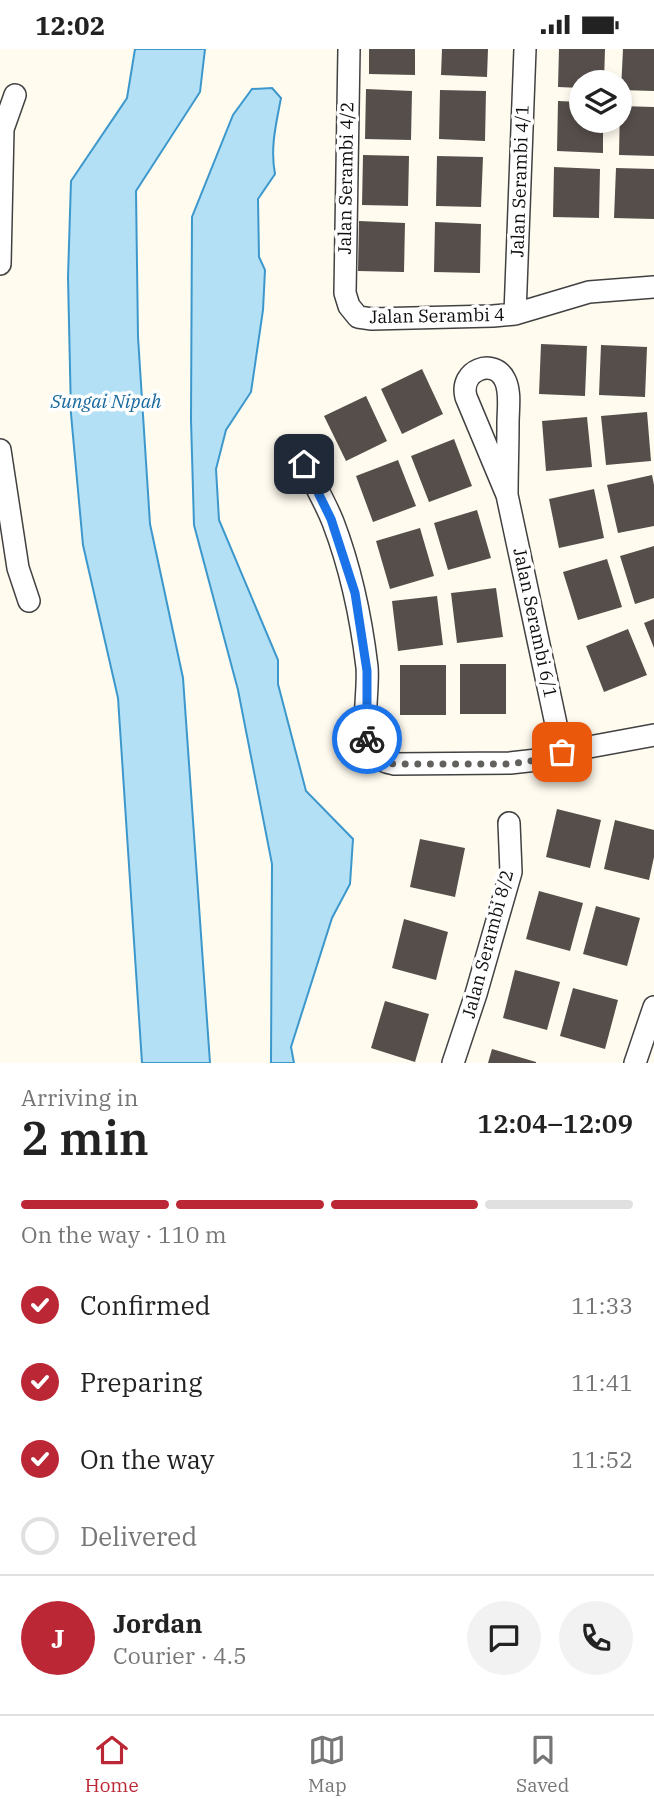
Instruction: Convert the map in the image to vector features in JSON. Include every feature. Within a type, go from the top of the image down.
[{"type":"street","name":"Jalan Serambi 4/2","points":[[349,49],[344,276],[349,306]]},
{"type":"street","name":"Jalan Serambi 4/1","points":[[515,314],[525,49]]},
{"type":"street","points":[[0,264],[3,129],[15,95]]},
{"type":"street","name":"Jalan Serambi 4","points":[[349,306],[358,317],[372,319],[493,316],[515,314],[589,292],[654,287]]},
{"type":"street","name":"Jalan Serambi 6/1","points":[[507,495],[509,389],[501,373],[484,368],[473,373],[463,388],[507,495],[562,752]]},
{"type":"street","points":[[0,450],[18,568],[29,601]]},
{"type":"street","points":[[304,464],[331,519],[355,593],[367,671],[366,733],[369,746],[383,762],[510,764],[654,735]]},
{"type":"street","name":"Jalan Serambi 8/2","points":[[453,1063],[477,994],[510,872],[509,823]]},
{"type":"street","points":[[635,1063],[654,1007]]},
{"type":"water","name":"Sungai Nipah","points":[[135,49],[205,49],[200,92],[136,191],[138,337],[150,524],[183,678],[210,1063],[142,1063],[118,698],[83,545],[71,414],[68,277],[71,181],[127,98]]},
{"type":"water","points":[[272,88],[281,98],[273,145],[275,174],[258,199],[259,257],[265,270],[263,310],[251,392],[226,430],[216,469],[219,520],[278,660],[278,684],[306,791],[353,839],[350,884],[332,918],[291,1047],[294,1063],[271,1063],[272,864],[238,690],[194,525],[191,420],[192,217],[233,115],[252,89]]},
{"type":"building","points":[[369,49],[415,49],[415,75],[369,74]]},
{"type":"building","points":[[442,49],[488,49],[487,77],[441,75]]},
{"type":"building","points":[[559,49],[605,49],[604,70],[569,70],[569,87],[558,87]]},
{"type":"building","points":[[623,49],[654,49],[654,91],[632,90],[632,70],[622,70]]},
{"type":"building","points":[[366,89],[412,91],[411,140],[365,139]]},
{"type":"building","points":[[440,90],[486,91],[485,141],[439,139]]},
{"type":"building","points":[[558,101],[569,101],[569,133],[603,133],[603,153],[557,151]]},
{"type":"building","points":[[632,106],[654,107],[654,156],[619,155],[619,133],[632,133]]},
{"type":"building","points":[[363,155],[409,156],[408,206],[362,205]]},
{"type":"building","points":[[437,156],[483,157],[481,207],[436,206]]},
{"type":"building","points":[[554,167],[600,169],[599,218],[553,217]]},
{"type":"building","points":[[616,168],[654,169],[654,219],[614,218]]},
{"type":"building","points":[[359,221],[405,223],[404,272],[358,271]]},
{"type":"building","points":[[435,222],[481,224],[480,273],[434,272]]},
{"type":"building","points":[[541,344],[587,346],[585,396],[539,394]]},
{"type":"building","points":[[601,345],[647,347],[645,397],[599,395]]},
{"type":"building","points":[[422,369],[443,414],[402,434],[381,389]]},
{"type":"building","points":[[366,396],[387,441],[346,461],[324,416]]},
{"type":"building","points":[[647,412],[651,461],[606,465],[601,416]]},
{"type":"building","points":[[587,417],[592,467],[546,471],[542,421]]},
{"type":"building","points":[[454,439],[472,486],[429,502],[411,456]]},
{"type":"building","points":[[398,460],[416,506],[373,522],[356,476]]},
{"type":"building","points":[[652,475],[654,526],[618,533],[607,485]]},
{"type":"building","points":[[594,489],[604,538],[559,548],[549,499]]},
{"type":"building","points":[[477,510],[491,558],[448,570],[434,523]]},
{"type":"building","points":[[420,528],[434,576],[390,589],[376,541]]},
{"type":"building","points":[[654,546],[654,598],[635,604],[620,556]]},
{"type":"building","points":[[607,559],[622,607],[578,620],[563,572]]},
{"type":"building","points":[[496,588],[503,637],[457,643],[451,593]]},
{"type":"building","points":[[437,596],[443,645],[398,651],[392,601]]},
{"type":"building","points":[[654,619],[654,648],[644,623]]},
{"type":"building","points":[[628,629],[647,675],[604,692],[586,646]]},
{"type":"building","points":[[460,664],[506,664],[506,714],[460,714]]},
{"type":"building","points":[[400,665],[446,665],[446,715],[400,715]]},
{"type":"building","points":[[557,809],[601,820],[590,868],[546,857]]},
{"type":"building","points":[[615,820],[654,830],[654,857],[649,880],[604,869]]},
{"type":"building","points":[[420,839],[465,848],[455,897],[410,887]]},
{"type":"building","points":[[539,891],[583,903],[570,951],[526,939]]},
{"type":"building","points":[[596,906],[640,918],[627,966],[583,954]]},
{"type":"building","points":[[404,919],[448,932],[436,980],[392,968]]},
{"type":"building","points":[[515,970],[560,982],[547,1030],[503,1018]]},
{"type":"building","points":[[573,988],[618,1000],[605,1049],[560,1036]]},
{"type":"building","points":[[385,1001],[429,1014],[415,1062],[371,1048]]},
{"type":"building","points":[[492,1049],[536,1062],[536,1063],[488,1063]]},
{"type":"way so far","points":[[367,739],[374,754],[383,762],[394,764],[510,764],[537,760],[562,752]]},
{"type":"route","points":[[304,464],[331,519],[355,593],[367,671],[367,739]]}]
